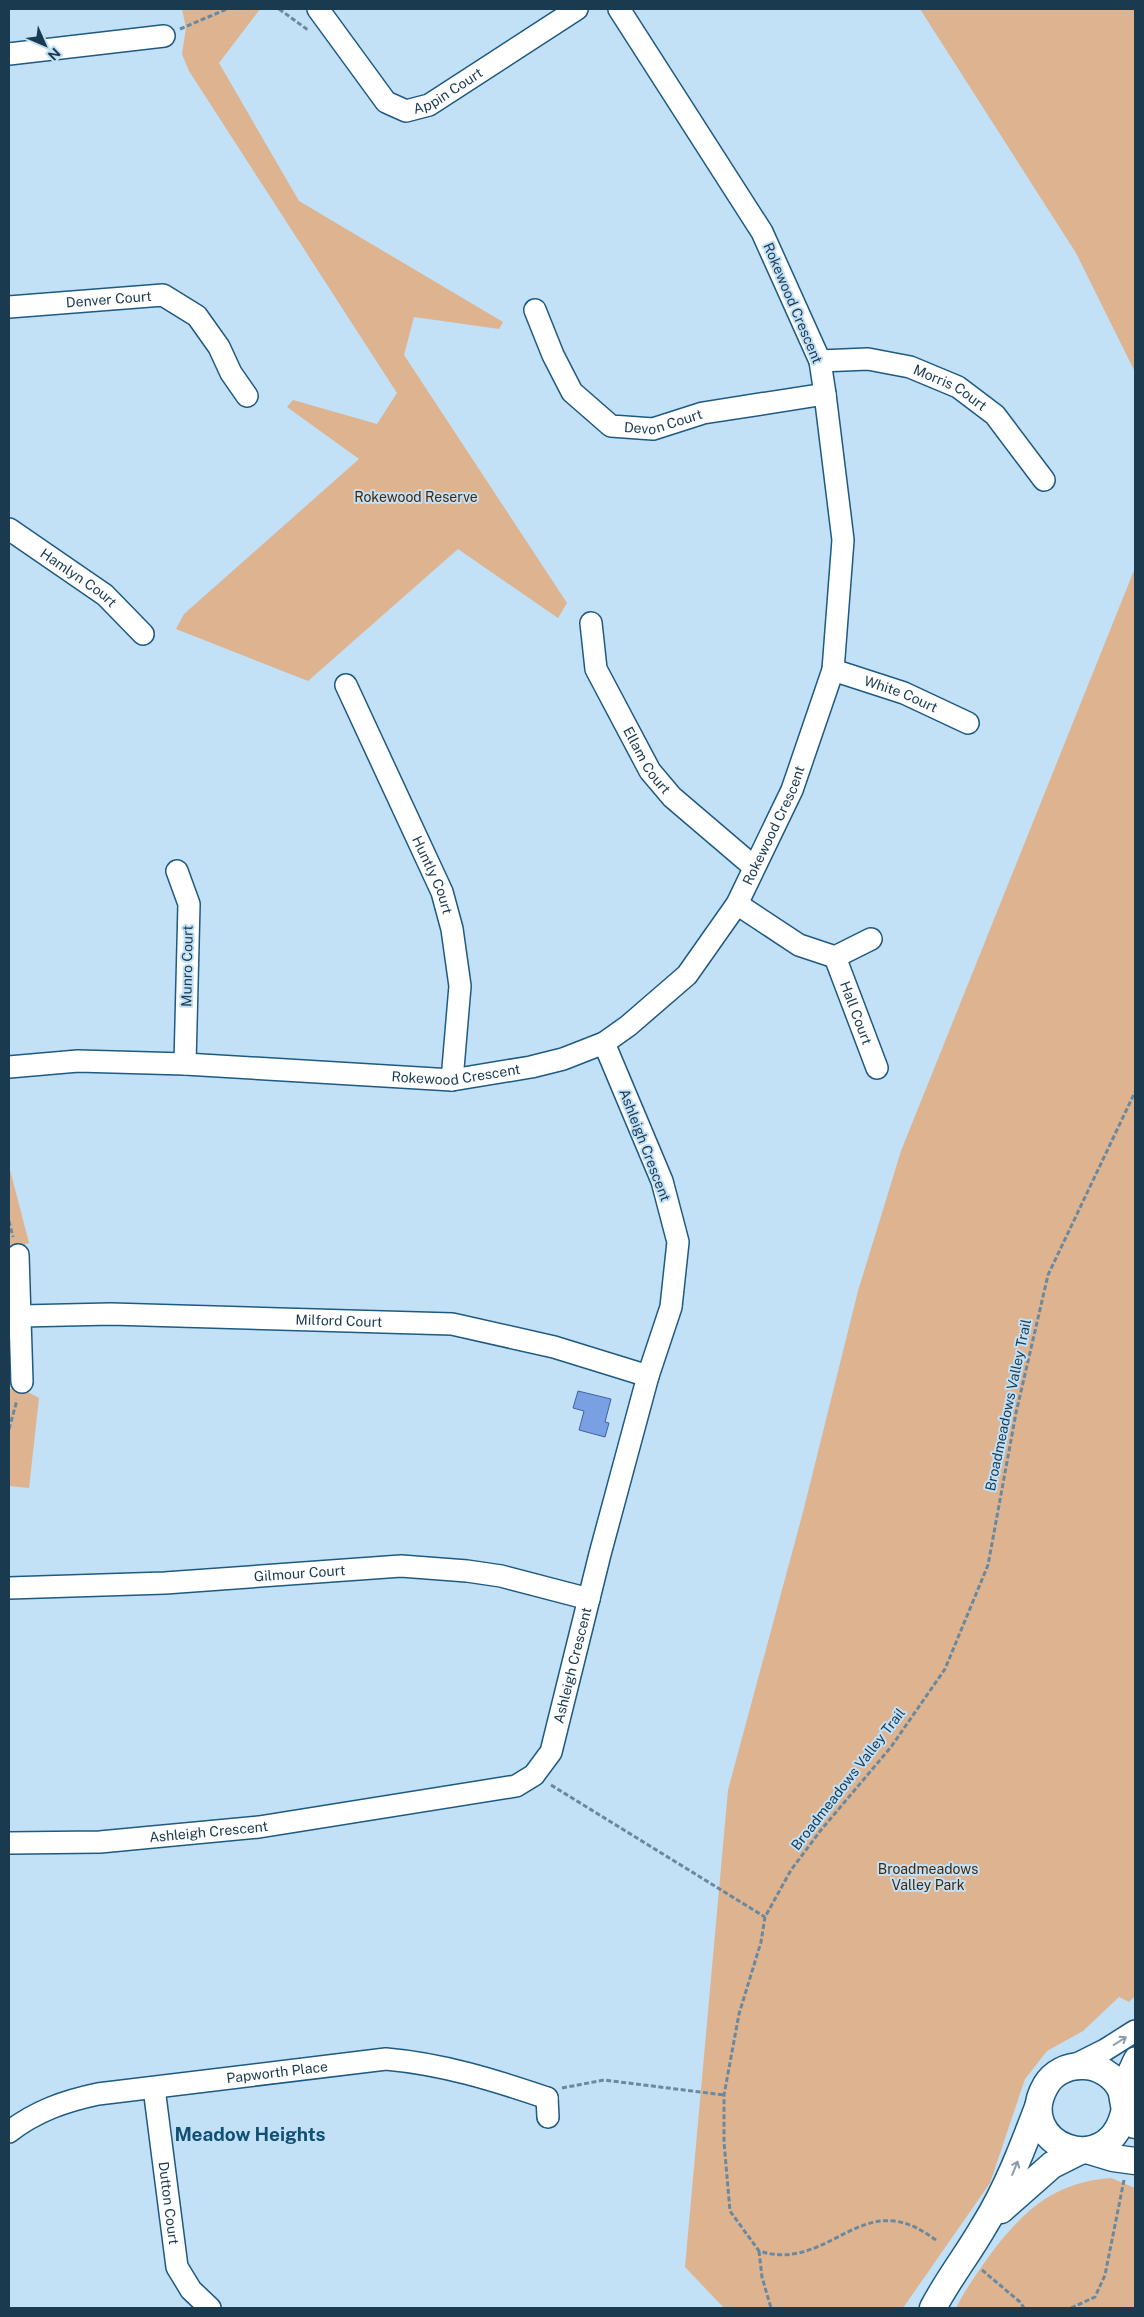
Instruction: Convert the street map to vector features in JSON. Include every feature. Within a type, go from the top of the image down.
[{"type":"street","name":"Appin Court","points":[[318,9],[386,102],[406,111],[429,105],[576,9]]},
{"type":"street","name":"Rokewood Crescent","points":[[9,1067],[78,1061],[185,1064],[452,1080],[531,1066],[563,1058],[604,1043],[628,1026],[687,975],[737,904],[792,790],[833,670],[843,540],[825,394],[820,361],[762,232],[619,9]]},
{"type":"street","points":[[9,54],[164,36]]},
{"type":"street","name":"Denver Court","points":[[9,307],[163,296],[197,316],[219,347],[231,373],[247,396]]},
{"type":"street","name":"Devon Court","points":[[535,310],[553,355],[572,392],[611,426],[653,429],[703,413],[825,394]]},
{"type":"street","name":"Morris Court","points":[[820,361],[868,359],[910,366],[958,387],[995,415],[1044,480]]},
{"type":"street","name":"Hamlyn Court","points":[[9,529],[105,595],[143,634]]},
{"type":"street","name":"Ellam Court","points":[[591,623],[596,669],[650,772],[672,797],[754,867]]},
{"type":"street","name":"White Court","points":[[833,670],[904,693],[968,723]]},
{"type":"street","name":"Huntly Court","points":[[346,685],[442,892],[452,929],[460,986],[452,1080]]},
{"type":"street","name":"Munro Court","points":[[177,871],[189,904],[185,1064]]},
{"type":"street","points":[[737,904],[799,945],[835,957],[871,939]]},
{"type":"street","name":"Hall Court","points":[[835,957],[877,1068]]},
{"type":"street","name":"Ashleigh Crescent","points":[[9,1842],[100,1842],[259,1827],[516,1786],[534,1775],[551,1752],[648,1376],[671,1307],[678,1242],[662,1181],[604,1043]]},
{"type":"street","points":[[18,1255],[22,1382]]},
{"type":"street","name":"Milford Court","points":[[21,1316],[111,1314],[452,1324],[554,1347],[648,1376]]},
{"type":"street","name":"Gilmour Court","points":[[9,1588],[165,1583],[401,1566],[468,1571],[493,1575],[589,1599]]},
{"type":"street","points":[[933,2308],[953,2272],[984,2226],[1012,2174],[1038,2107],[1041,2093],[1049,2080],[1059,2071],[1105,2050],[1135,2031]]},
{"type":"street","points":[[984,2226],[1026,2186],[1052,2165],[1104,2145],[1115,2136],[1128,2112],[1127,2075],[1135,2058]]},
{"type":"street","name":"Papworth Place","points":[[9,2132],[45,2109],[98,2094],[386,2059],[433,2064],[504,2083],[552,2101]]},
{"type":"street","points":[[1072,2066],[1087,2065],[1106,2074],[1120,2089],[1128,2112]]},
{"type":"street","name":"Dutton Court","points":[[154,2088],[177,2267],[190,2290],[210,2308]]},
{"type":"street","points":[[1038,2107],[1041,2123],[1050,2138],[1064,2148],[1113,2158],[1132,2168]]},
{"type":"path","points":[[164,36],[227,9]]},
{"type":"path","name":"Broadmeadows Valley Trail","points":[[758,2251],[730,2211],[724,2142],[724,2095],[739,2014],[761,1942],[765,1917],[791,1870],[821,1830],[891,1747],[945,1668],[988,1564],[1016,1413],[1048,1275],[1135,1092]]},
{"type":"path","points":[[9,1428],[22,1382]]},
{"type":"path","points":[[534,1775],[765,1917]]},
{"type":"path","points":[[552,2101],[604,2080],[724,2095]]},
{"type":"path","points":[[1071,2308],[1094,2297],[1105,2275],[1125,2176],[1132,2168]]},
{"type":"path","points":[[771,2308],[762,2277],[758,2251],[788,2256],[803,2253],[870,2224],[883,2221],[911,2225],[936,2240]]},
{"type":"path","points":[[981,2270],[1020,2302],[1024,2308]]},
{"type":"green space","name":"Rokewood Reserve","points":[[182,9],[260,9],[219,63],[299,201],[503,322],[499,329],[414,317],[404,355],[567,603],[558,618],[458,549],[308,681],[176,629],[184,614],[359,459],[287,407],[293,400],[377,424],[397,393],[189,71],[182,54],[186,28]]},
{"type":"green space","points":[[920,9],[1135,9],[1135,372],[1076,253]]},
{"type":"green space","name":"Broadmeadows Valley Park","points":[[1135,568],[1135,1996],[1129,2002],[1119,1997],[1083,2031],[1047,2051],[1025,2079],[990,2183],[903,2308],[724,2308],[685,2267],[728,1790],[803,1512],[858,1291],[901,1151]]},
{"type":"green space","points":[[9,1166],[29,1243],[9,1249]]},
{"type":"green space","points":[[20,1388],[39,1398],[29,1488],[9,1486],[9,1389]]},
{"type":"green space","points":[[1111,2178],[1135,2188],[1135,2308],[956,2308],[966,2289],[999,2243],[1039,2203],[1071,2186]]},
{"type":"building","points":[[578,1391],[611,1399],[605,1422],[609,1423],[605,1437],[579,1430],[584,1411],[573,1408]]},
{"type":"district","name":"Meadow Heights","points":[[250,2134]]}]
